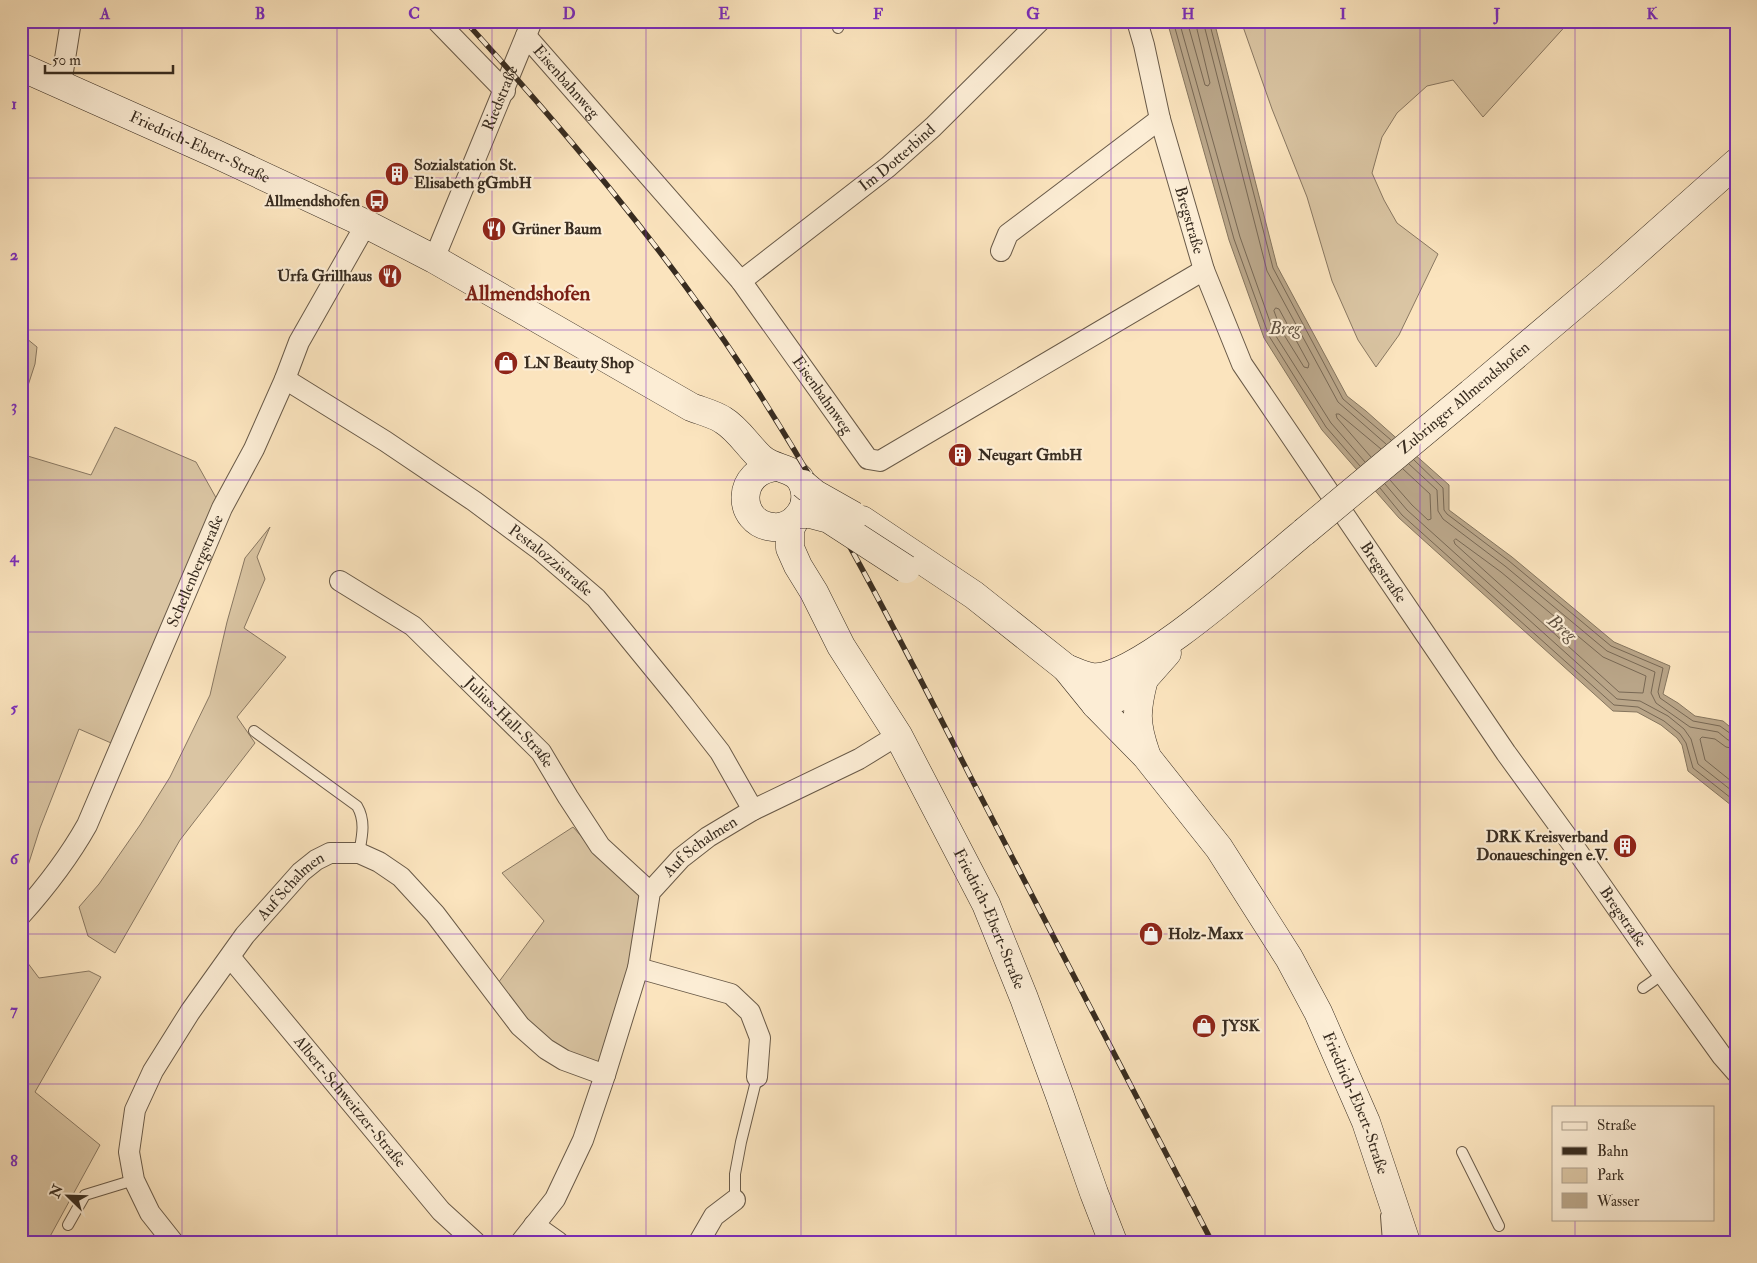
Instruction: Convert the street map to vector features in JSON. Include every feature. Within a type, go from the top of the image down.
[{"type":"main road","name":"Friedrich-Ebert-Straße","points":[[21,67],[214,153],[366,224],[434,259],[691,407],[724,420],[762,459],[774,467],[792,472],[803,484],[806,499],[790,529],[790,548],[841,646],[898,735],[986,904],[1024,998],[1113,1242]]},
{"type":"main road","name":"Zubringer Allmendshofen","points":[[1189,627],[1609,276],[1736,163]]},
{"type":"main road","name":"Friedrich-Ebert-Straße","points":[[691,407],[740,462],[747,487],[746,502],[748,510],[758,522],[774,552],[805,595],[825,614]]},
{"type":"main road","points":[[747,487],[762,469],[774,467]]},
{"type":"main road","points":[[803,484],[815,494],[862,520],[974,595],[1066,668],[1096,705]]},
{"type":"main road","points":[[758,522],[773,527],[781,527],[798,517],[810,514],[828,519],[906,569],[1096,705]]},
{"type":"main road","points":[[1066,668],[1092,677],[1120,672],[1189,627]]},
{"type":"main road","points":[[1096,705],[1120,697],[1144,679],[1189,627]]},
{"type":"main road","points":[[1144,679],[1138,702],[1137,718],[1146,756]]},
{"type":"main road","name":"Friedrich-Ebert-Straße","points":[[1096,705],[1146,756],[1219,848],[1289,958],[1318,1012],[1366,1122],[1406,1242]]},
{"type":"street","points":[[61,84],[71,21]]},
{"type":"street","points":[[437,21],[505,91]]},
{"type":"street","name":"Im Dotterbind","points":[[741,281],[888,167],[933,127],[1040,21]]},
{"type":"street","name":"Bregstraße","points":[[1137,21],[1160,119],[1204,270],[1242,364],[1501,745],[1663,974],[1736,1072]]},
{"type":"street","name":"Riedstraße","points":[[434,259],[529,29]]},
{"type":"street","name":"Eisenbahnweg","points":[[529,29],[741,281],[804,366],[868,459],[880,461],[1204,270]]},
{"type":"street","points":[[1001,250],[1008,234],[1160,119]]},
{"type":"street","name":"Schellenbergstraße","points":[[21,915],[45,888],[88,825],[222,508],[254,449],[300,342],[366,224]]},
{"type":"street","name":"Pestalozzistraße","points":[[285,379],[385,441],[474,500],[540,550],[596,598],[720,752],[753,810]]},
{"type":"street","name":"Julius-Hall-Straße","points":[[340,581],[413,626],[542,752],[568,798],[600,846],[650,892]]},
{"type":"street","name":"Auf Schalmen","points":[[521,1242],[555,1199],[583,1140],[638,968],[650,892],[681,858],[708,837],[753,810],[859,759],[898,735]]},
{"type":"street","name":"Auf Schalmen","points":[[173,1242],[150,1213],[134,1180],[129,1152],[135,1110],[154,1070],[190,1012],[245,935],[301,872],[316,860],[330,853],[359,853],[379,862],[401,877],[429,908],[520,1026],[546,1049],[564,1060],[605,1075]]},
{"type":"street","name":"Albert-Schweitzer-Straße","points":[[230,957],[441,1211],[475,1242]]},
{"type":"street","points":[[638,968],[731,994],[750,1012],[760,1038],[758,1076]]},
{"type":"street","points":[[699,1242],[714,1216],[735,1200]]},
{"type":"street","points":[[534,1225],[558,1242]]},
{"type":"lane","points":[[254,730],[357,806],[363,820],[359,853]]},
{"type":"lane","points":[[1643,988],[1663,974]]},
{"type":"lane","points":[[735,1200],[735,1174],[758,1076]]},
{"type":"lane","points":[[1462,1152],[1499,1226]]},
{"type":"lane","points":[[1381,1165],[1388,1242]]},
{"type":"lane","points":[[68,1225],[85,1196],[134,1180]]},
{"type":"green space","points":[[1241,21],[1570,21],[1483,117],[1453,80],[1427,86],[1397,113],[1382,137],[1372,173],[1384,200],[1397,223],[1438,254],[1399,335],[1376,367],[1358,340],[1332,281],[1307,197],[1272,109]]},
{"type":"green space","points":[[21,336],[37,347],[35,364],[21,407]]},
{"type":"green space","points":[[115,427],[196,462],[219,503],[118,746],[79,729],[40,828],[25,875],[21,879],[21,454],[91,475]]},
{"type":"green space","points":[[270,527],[257,557],[265,579],[244,628],[286,657],[237,717],[255,743],[180,840],[115,953],[88,936],[79,907],[99,884],[140,825],[170,777],[210,695],[227,622],[245,558]]},
{"type":"green space","points":[[573,827],[597,854],[643,897],[632,966],[602,1065],[564,1051],[524,1020],[498,983],[544,921],[502,873]]},
{"type":"green space","points":[[21,954],[39,978],[89,971],[101,977],[35,1092],[100,1145],[47,1242],[21,1242]]},
{"type":"water","name":"Breg","points":[[1167,21],[1214,21],[1277,266],[1347,396],[1449,485],[1449,510],[1512,557],[1614,642],[1670,666],[1663,694],[1695,716],[1723,721],[1736,732],[1736,809],[1688,771],[1682,745],[1677,738],[1661,725],[1637,712],[1613,711],[1399,518],[1322,430],[1264,338],[1229,240]]},
{"type":"railway","points":[[465,21],[576,147],[646,234],[713,324],[805,468],[889,620],[1212,1242]]},
{"type":"place","name":"Sozialstation St. Elisabeth gGmbH","points":[[397,174]]},
{"type":"place","name":"Allmendshofen","points":[[377,201]]},
{"type":"place","name":"Grüner Baum","points":[[494,229]]},
{"type":"place","name":"Urfa Grillhaus","points":[[390,276]]},
{"type":"place","name":"LN Beauty Shop","points":[[506,363]]},
{"type":"place","name":"Neugart GmbH","points":[[960,455]]},
{"type":"place","name":"DRK Kreisverband Donaueschingen e.V.","points":[[1625,846]]},
{"type":"place","name":"Holz-Maxx","points":[[1151,934]]},
{"type":"place","name":"JYSK","points":[[1204,1026]]},
{"type":"district","name":"Allmendshofen","points":[[528,293]]}]
